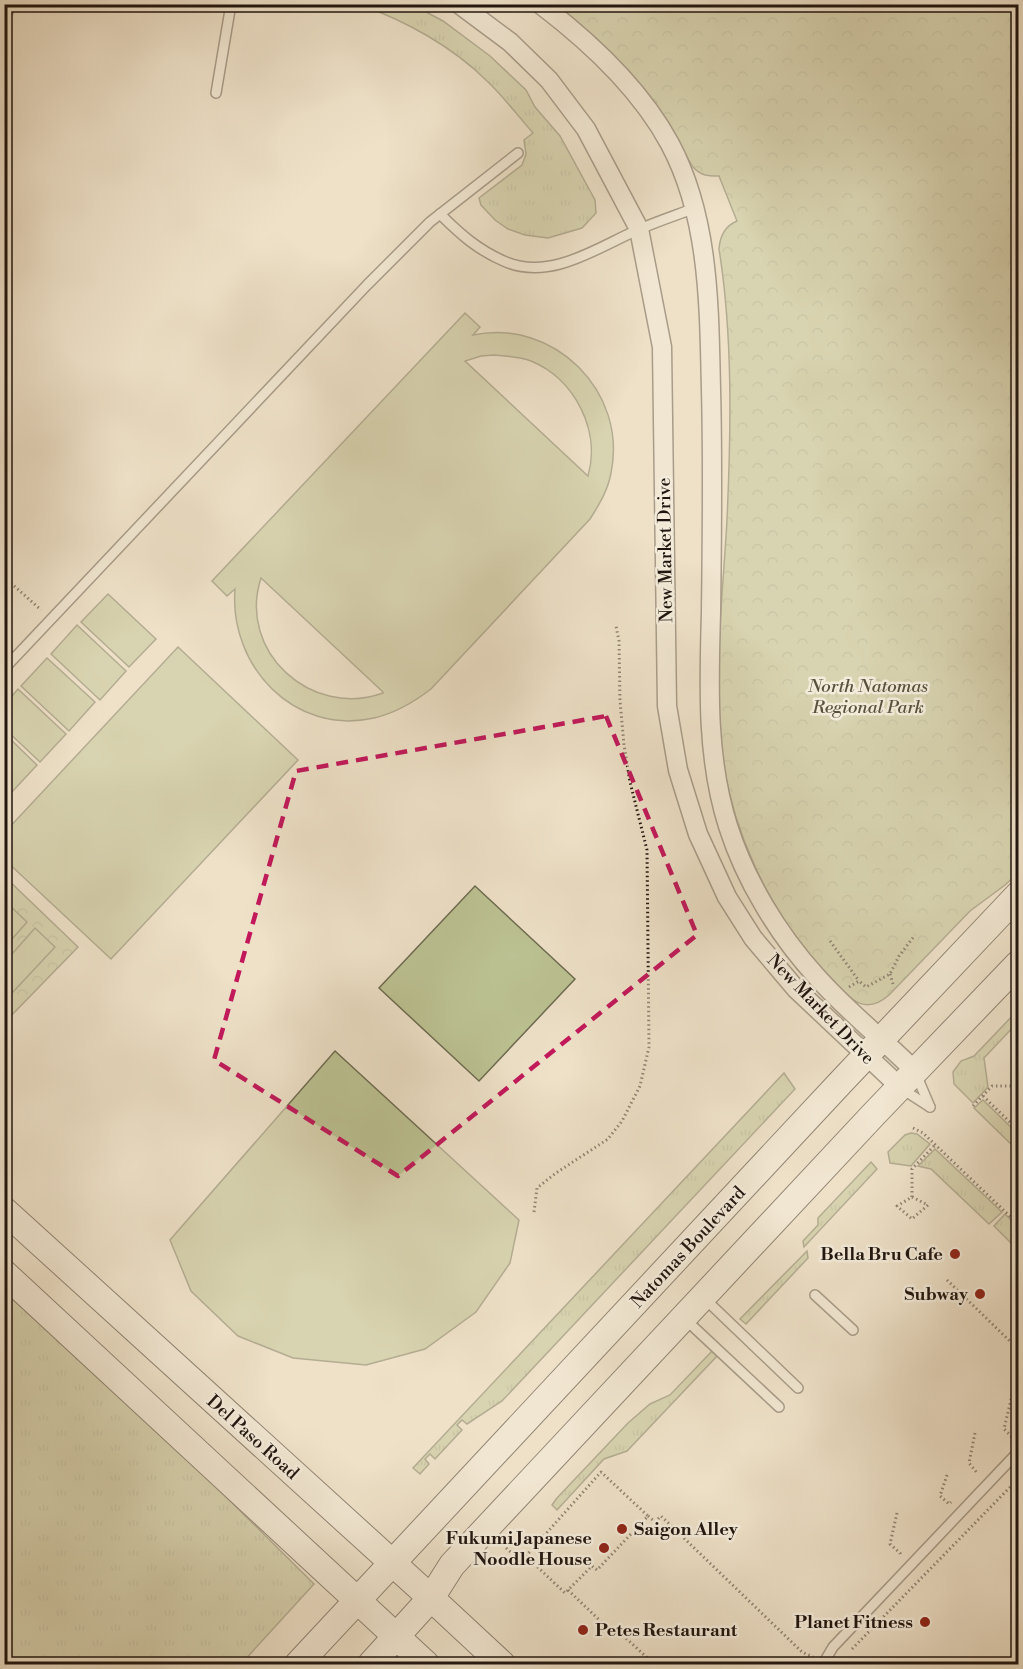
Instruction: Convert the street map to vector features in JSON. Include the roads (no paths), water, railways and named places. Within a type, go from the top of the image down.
[{"type":"main road","name":"Natomas Boulevard","points":[[298,1665],[1018,895]]},
{"type":"main road","points":[[371,1665],[431,1598],[452,1565],[907,1079],[1018,964]]},
{"type":"main road","name":"Del Paso Road","points":[[4,1210],[393,1563],[501,1665]]},
{"type":"main road","points":[[4,1272],[426,1665]]},
{"type":"street","name":"New Market Drive","points":[[459,4],[510,42],[549,80],[586,129],[639,229],[662,347],[667,706],[678,770],[698,834],[727,897],[753,938],[796,989],[874,1048],[907,1079]]},
{"type":"street","name":"New Market Drive","points":[[540,4],[592,48],[644,103],[675,152],[695,208],[708,289],[712,440],[710,726],[717,776],[726,816],[749,877],[780,931],[874,1048]]},
{"type":"lane","points":[[4,17],[13,4]]},
{"type":"lane","points":[[216,93],[231,4]]},
{"type":"lane","points":[[4,669],[329,323],[440,214],[518,153]]},
{"type":"lane","points":[[440,214],[470,243],[507,263],[532,267],[572,261],[639,229],[695,208]]},
{"type":"lane","points":[[815,1295],[853,1330]]},
{"type":"lane","points":[[702,1297],[798,1388]]},
{"type":"lane","points":[[683,1318],[779,1407]]},
{"type":"lane","points":[[823,1663],[833,1647],[1018,1452]]},
{"type":"place","name":"Bella Bru Cafe","points":[[955,1254]]},
{"type":"place","name":"Subway","points":[[980,1294]]},
{"type":"place","name":"Saigon Alley","points":[[622,1529]]},
{"type":"place","name":"Fukumi Japanese Noodle House","points":[[604,1548]]},
{"type":"place","name":"Planet Fitness","points":[[925,1622]]},
{"type":"place","name":"Petes Restaurant","points":[[583,1630]]},
{"type":"park label","name":"North Natomas Regional Park","points":[[868,696]]}]
